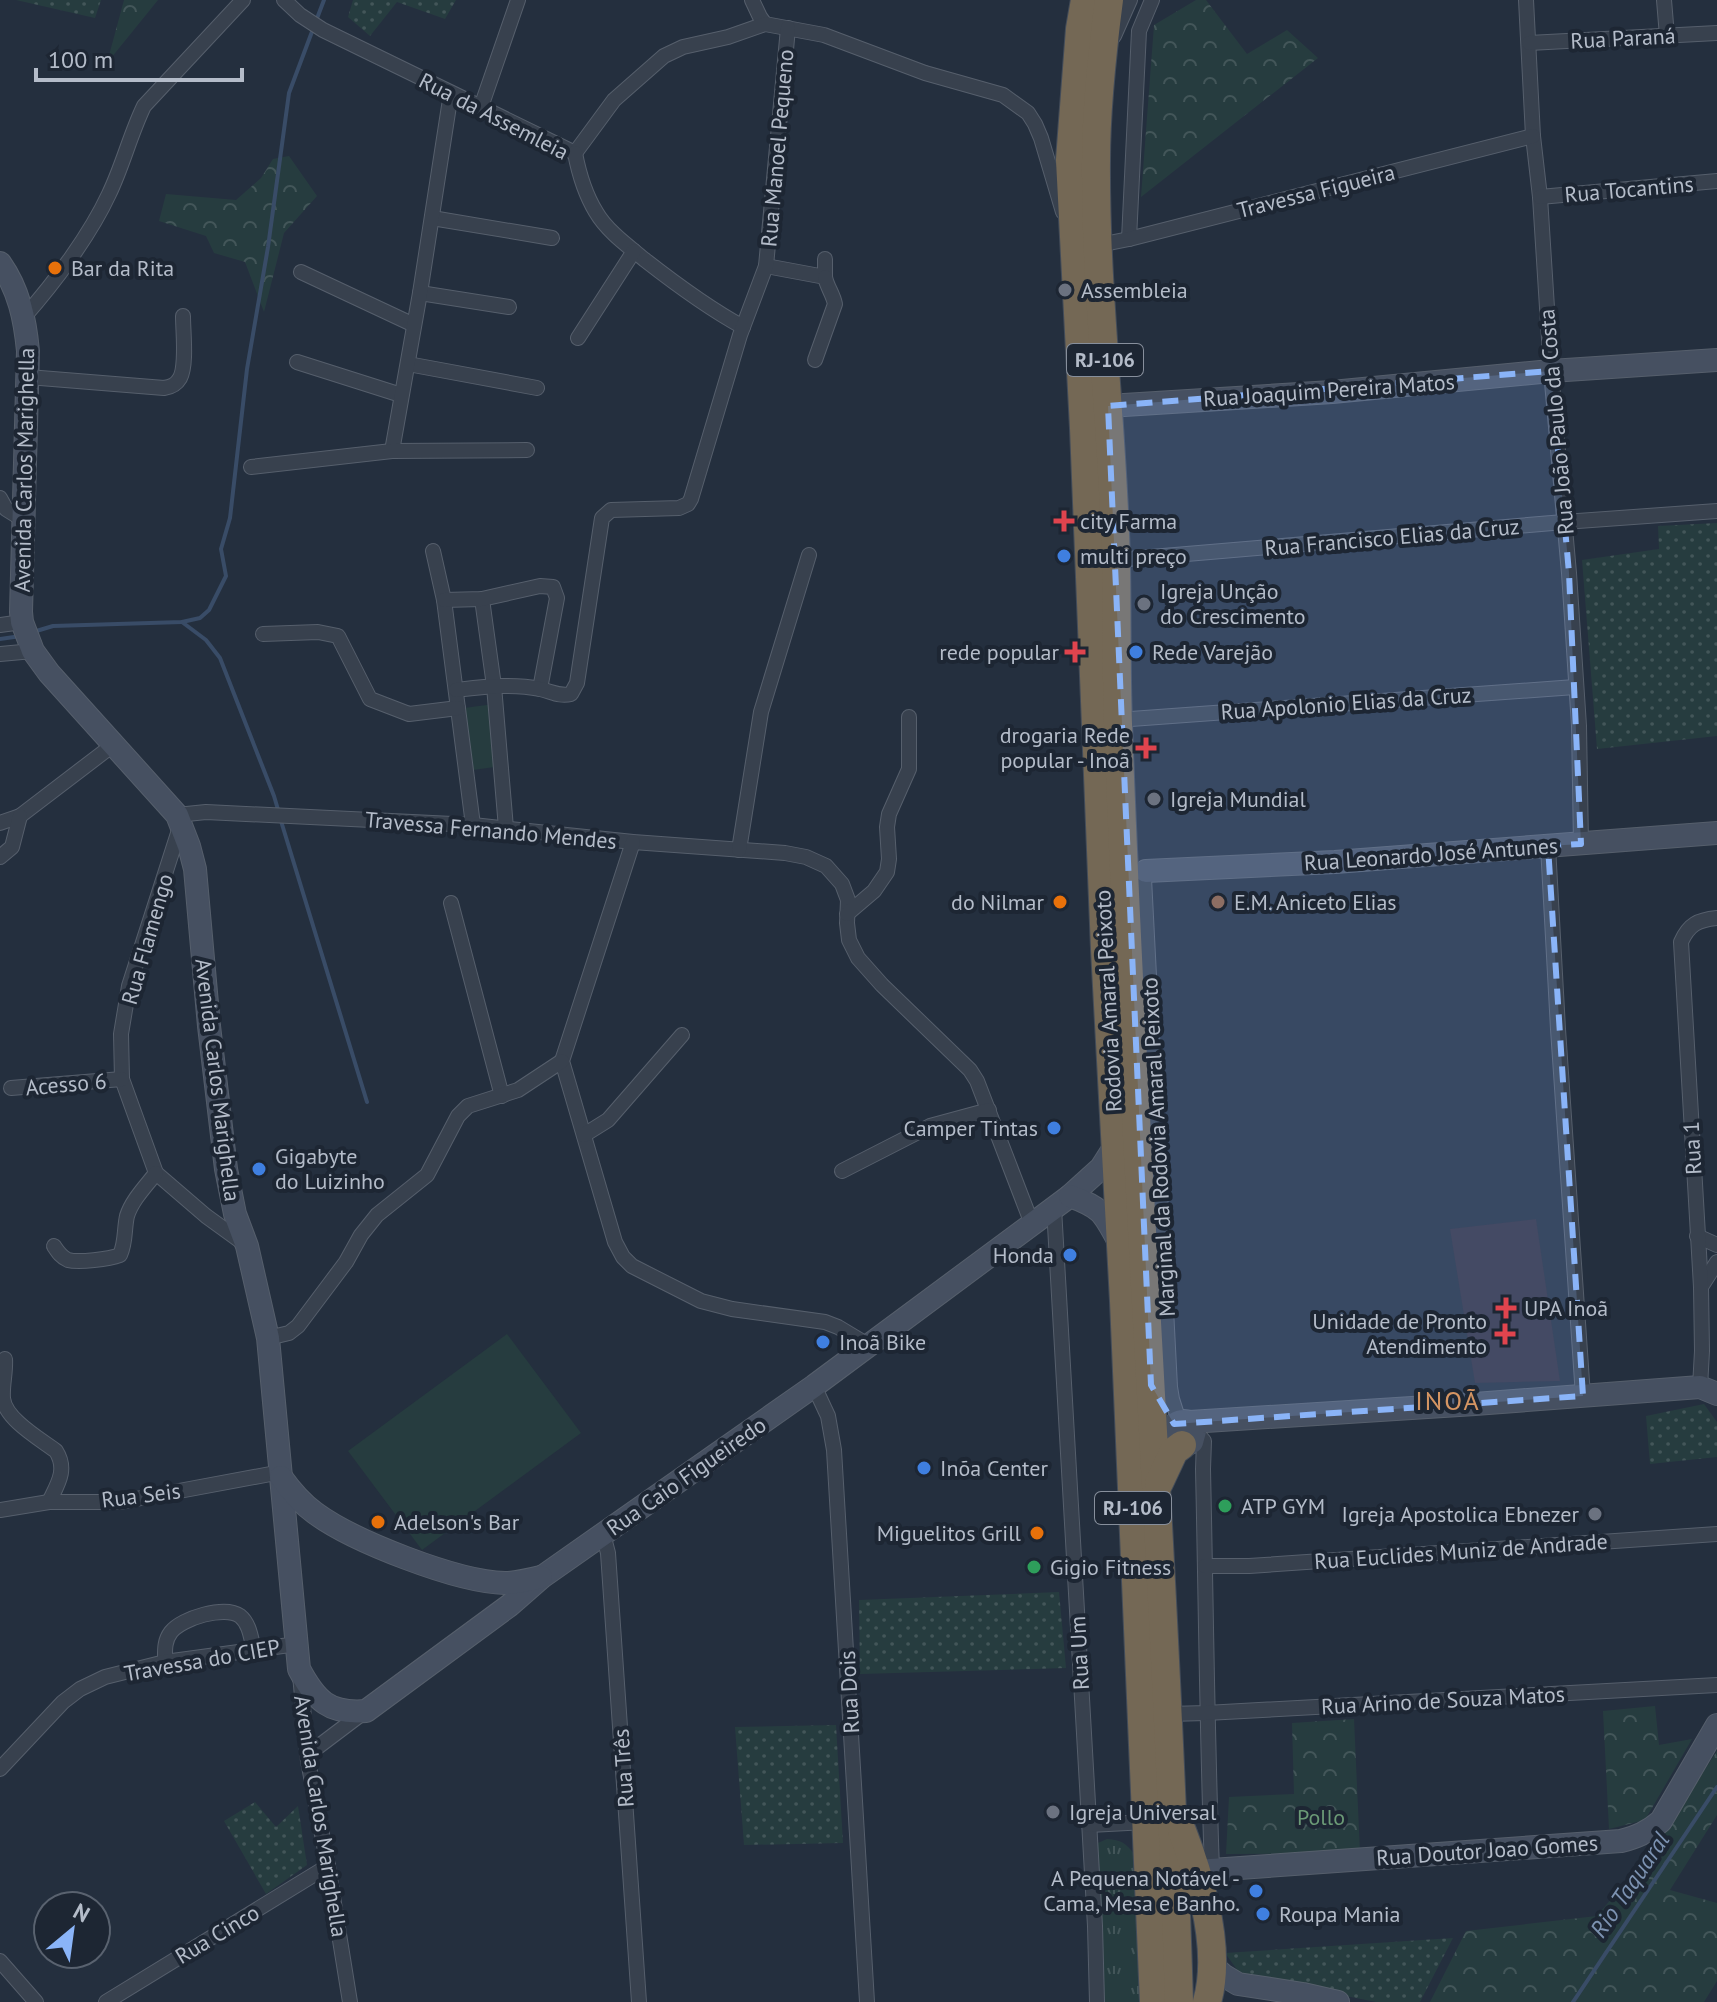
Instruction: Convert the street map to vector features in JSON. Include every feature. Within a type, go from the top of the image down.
[{"type":"highway","name":"Rodovia Amaral Peixoto","points":[[1085,0],[1070,160],[1086,244],[1108,406],[1116,560],[1117,720],[1169,1714],[1179,2002]]},
{"type":"highway","name":"Rodovia Amaral Peixoto","points":[[1114,11],[1101,77],[1086,244],[1085,443],[1154,2002]]},
{"type":"highway","points":[[1151,1385],[1159,1404],[1185,1431],[1157,1488]]},
{"type":"highway","points":[[1173,1806],[1204,1870],[1204,1900],[1212,1965],[1207,2002]]},
{"type":"street","points":[[24,317],[97,217],[144,106],[243,0]]},
{"type":"street","name":"Rua da Assemleia","points":[[284,0],[323,30],[575,153],[585,191],[597,214],[616,235],[708,308],[743,327]]},
{"type":"street","points":[[481,107],[518,0]]},
{"type":"street","points":[[752,0],[765,24]]},
{"type":"street","points":[[1114,11],[1130,0]]},
{"type":"street","points":[[1114,11],[1149,0]]},
{"type":"street","points":[[1129,239],[1139,31],[1149,0]]},
{"type":"street","name":"Rua João Paulo da Costa","points":[[1526,0],[1533,136],[1579,726],[1581,844]]},
{"type":"street","points":[[1664,0],[1667,36]]},
{"type":"street","points":[[575,153],[614,100],[664,56],[683,47],[728,37],[765,24],[788,28]]},
{"type":"street","name":"Rua Manoel Pequeno","points":[[540,689],[565,696],[571,694],[577,683],[602,518],[611,510],[679,508],[691,499],[743,327],[766,266],[788,28],[824,35],[925,73],[1003,95],[1028,113],[1041,138],[1061,205],[1086,244]]},
{"type":"street","name":"Rua Paraná","points":[[1529,43],[1717,33]]},
{"type":"street","points":[[392,451],[451,93]]},
{"type":"street","name":"Travessa Figueira","points":[[1086,244],[1129,239],[1533,136]]},
{"type":"street","name":"Rua Tocantins","points":[[1540,197],[1717,181]]},
{"type":"street","points":[[432,218],[552,238]]},
{"type":"street","points":[[578,338],[634,251]]},
{"type":"street","points":[[815,360],[835,304],[825,277],[825,259]]},
{"type":"street","name":"Avenida Carlos Marighella","points":[[0,263],[14,286],[24,317],[28,377],[22,519],[22,633],[49,673],[179,819],[195,869],[226,1169],[268,1338],[304,1733],[350,2002]]},
{"type":"street","points":[[766,266],[825,277]]},
{"type":"street","points":[[301,272],[414,325]]},
{"type":"street","points":[[420,293],[509,307]]},
{"type":"street","points":[[28,377],[164,388],[174,386],[183,368],[183,316]]},
{"type":"street","name":"Rua Joaquim Pereira Matos","points":[[1108,406],[1332,392],[1551,371],[1717,360]]},
{"type":"street","points":[[297,362],[401,395]]},
{"type":"street","points":[[408,364],[537,388]]},
{"type":"street","points":[[251,467],[392,451],[527,450]]},
{"type":"street","points":[[0,498],[6,509],[22,519]]},
{"type":"street","name":"Rua Francisco Elias da Cruz","points":[[1116,560],[1717,511]]},
{"type":"street","points":[[433,551],[444,600],[473,825]]},
{"type":"street","points":[[739,850],[761,712],[809,555]]},
{"type":"street","points":[[444,600],[482,599],[540,586],[553,587],[557,598],[540,689],[494,686],[456,690]]},
{"type":"street","points":[[482,599],[494,686],[506,828]]},
{"type":"street","points":[[263,634],[318,632],[338,636],[370,699],[409,714],[458,708]]},
{"type":"street","points":[[0,654],[22,633]]},
{"type":"street","name":"Rua Apolonio Elias da Cruz","points":[[1117,720],[1575,687]]},
{"type":"street","points":[[847,914],[874,891],[887,872],[889,814],[909,769],[909,717]]},
{"type":"street","points":[[0,823],[20,816],[113,745]]},
{"type":"street","name":"Travessa Fernando Mendes","points":[[179,819],[206,812],[473,825],[633,842],[562,1061]]},
{"type":"street","points":[[0,857],[12,847],[20,816]]},
{"type":"street","name":"Rua Flamengo","points":[[179,819],[129,986],[121,1034],[122,1079],[156,1173],[247,1246]]},
{"type":"street","name":"Rua Leonardo José Antunes","points":[[1146,871],[1335,862],[1717,833]]},
{"type":"street","points":[[633,842],[806,857],[826,866],[842,884],[848,900],[849,940],[858,958],[970,1070],[977,1081],[1032,1224]]},
{"type":"street","points":[[1548,846],[1583,1396]]},
{"type":"street","name":"Marginal da Rodovia Amaral Peixoto","points":[[1146,871],[1170,1387],[1185,1431],[1204,1441],[1204,1870]]},
{"type":"street","points":[[451,903],[502,1096]]},
{"type":"street","name":"Rua 1","points":[[1708,1391],[1710,1352],[1697,1236],[1681,942],[1693,923],[1710,919]]},
{"type":"street","points":[[584,1135],[608,1120],[682,1035]]},
{"type":"street","points":[[268,1338],[289,1333],[298,1326],[377,1215],[427,1175],[458,1116],[468,1106],[518,1090],[562,1061],[615,1242],[632,1266],[701,1301],[732,1309],[825,1322],[868,1345]]},
{"type":"street","points":[[1,1075],[5,1094]]},
{"type":"street","name":"Acesso 6","points":[[5,1094],[122,1079]]},
{"type":"street","points":[[842,1171],[930,1126],[989,1110]]},
{"type":"street","name":"Rua Caio Figueiredo","points":[[308,1761],[315,1749],[508,1594],[542,1577],[814,1386],[1062,1202],[1101,1168],[1115,1146]]},
{"type":"street","points":[[54,1246],[61,1256],[71,1261],[120,1255],[128,1216],[136,1198],[156,1173]]},
{"type":"street","points":[[1062,1202],[1094,1205],[1106,1216],[1121,1244]]},
{"type":"street","name":"Rua Um","points":[[1062,1202],[1097,2002]]},
{"type":"street","points":[[1697,1236],[1717,1245]]},
{"type":"street","points":[[1701,1287],[1717,1262]]},
{"type":"street","points":[[5,1359],[5,1407],[60,1457],[63,1471],[49,1502]]},
{"type":"street","name":"Rua Dois","points":[[814,1386],[828,1416],[834,1450],[867,2002]]},
{"type":"street","points":[[1185,1431],[1216,1428],[1229,1419],[1708,1391]]},
{"type":"street","points":[[281,1474],[294,1494],[315,1513],[356,1536],[508,1594]]},
{"type":"street","name":"Rua Seis","points":[[0,1510],[49,1502],[120,1502],[281,1474]]},
{"type":"street","points":[[286,1525],[302,1513],[315,1513]]},
{"type":"street","name":"Rua Três","points":[[603,1534],[608,1553],[639,2002]]},
{"type":"street","name":"Rua Euclides Muniz de Andrade","points":[[1205,1566],[1249,1566],[1717,1534]]},
{"type":"street","points":[[165,1662],[165,1645],[170,1633],[182,1621],[220,1611],[238,1614],[246,1623],[254,1650]]},
{"type":"street","name":"Travessa do CIEP","points":[[6,1763],[63,1702],[80,1689],[105,1677],[165,1662],[297,1644]]},
{"type":"street","points":[[299,1669],[314,1693],[327,1705],[346,1711],[366,1711]]},
{"type":"street","name":"Rua Arino de Souza Matos","points":[[1169,1714],[1717,1685]]},
{"type":"street","name":"Rua Doutor Joao Gomes","points":[[1204,1870],[1621,1841],[1637,1837],[1661,1821],[1717,1725]]},
{"type":"street","points":[[0,1746],[6,1763]]},
{"type":"street","points":[[1089,1825],[1147,1822]]},
{"type":"street","name":"Rua Cinco","points":[[106,2002],[328,1866]]},
{"type":"street","points":[[0,1961],[36,2002]]},
{"type":"street","points":[[1212,1965],[1237,1993],[1303,1994],[1338,2002]]},
{"type":"highlighted area","points":[[1551,371],[1569,573],[1581,844],[1548,846],[1583,1396],[1174,1424],[1151,1385],[1108,406]]},
{"type":"shaded area","name":"UPA Inoã","points":[[1536,1219],[1560,1381],[1475,1383],[1450,1229]]},
{"type":"green space","points":[[16,0],[101,0],[95,18]]},
{"type":"green space","points":[[124,0],[158,0],[107,63]]},
{"type":"green space","points":[[353,0],[456,0],[445,19],[397,2],[370,36],[348,17]]},
{"type":"green space","points":[[1196,0],[1206,0],[1247,54],[1287,30],[1318,58],[1141,197],[1154,25]]},
{"type":"green space","points":[[289,156],[317,196],[284,233],[264,312],[245,262],[214,253],[206,236],[159,221],[166,194],[236,200],[261,178],[273,159]]},
{"type":"green space","points":[[1717,523],[1717,736],[1597,749],[1582,560],[1659,549],[1658,526]]},
{"type":"green space","points":[[494,704],[502,766],[473,770],[464,708]]},
{"type":"green space","points":[[507,1334],[581,1433],[422,1550],[348,1451]]},
{"type":"green space","points":[[1704,1404],[1717,1422],[1717,1457],[1650,1464],[1646,1416]]},
{"type":"green space","points":[[1059,1592],[1066,1668],[860,1674],[859,1600]]},
{"type":"green space","points":[[1655,1706],[1659,1745],[1692,1739],[1645,1820],[1609,1829],[1603,1711]]},
{"type":"green space","name":"Pollo","points":[[1354,1719],[1360,1853],[1226,1854],[1229,1797],[1294,1794],[1292,1723]]},
{"type":"green space","points":[[836,1725],[843,1843],[744,1845],[735,1727]]},
{"type":"green space","points":[[1717,1751],[1717,1815],[1670,1890],[1717,1903],[1717,1981],[1704,2002],[1430,2002],[1466,1931],[1597,1916],[1654,1847]]},
{"type":"green space","points":[[255,1802],[276,1827],[298,1806],[307,1865],[266,1894],[224,1821]]},
{"type":"green space","points":[[1107,1839],[1123,1843],[1134,1854],[1141,2002],[1099,2002],[1090,1855],[1098,1843]]},
{"type":"green space","points":[[1453,1938],[1420,2002],[1376,2002],[1241,1975],[1225,1953]]},
{"type":"waterway","points":[[316,21],[324,0]]},
{"type":"waterway","points":[[33,632],[53,626],[182,622],[200,618],[209,610],[226,576],[221,549],[230,518],[247,369],[268,247],[289,93],[313,29]]},
{"type":"waterway","points":[[182,622],[206,640],[220,658],[279,813]]},
{"type":"waterway","points":[[0,639],[21,636]]},
{"type":"waterway","points":[[281,821],[367,1102]]},
{"type":"waterway","name":"Rio Taquaral","points":[[1573,2002],[1717,1787]]},
{"type":"place","name":"Bar da Rita","points":[[55,268]]},
{"type":"place","name":"Assembleia","points":[[1065,290]]},
{"type":"place","name":"city Farma","points":[[1064,521]]},
{"type":"place","name":"multi preço","points":[[1064,556]]},
{"type":"place","name":"Igreja Unção do Crescimento","points":[[1144,604]]},
{"type":"place","name":"rede popular","points":[[1075,652]]},
{"type":"place","name":"Rede Varejão","points":[[1136,652]]},
{"type":"place","name":"drogaria Rede popular - Inoã","points":[[1146,748]]},
{"type":"place","name":"Igreja Mundial","points":[[1154,799]]},
{"type":"place","name":"do Nilmar","points":[[1060,902]]},
{"type":"place","name":"E.M. Aniceto Elias","points":[[1218,902]]},
{"type":"place","name":"Camper Tintas","points":[[1054,1128]]},
{"type":"place","name":"Gigabyte do Luizinho","points":[[259,1169]]},
{"type":"place","name":"Honda","points":[[1070,1255]]},
{"type":"place","name":"UPA Inoã","points":[[1506,1308]]},
{"type":"place","name":"Unidade de Pronto Atendimento","points":[[1505,1334]]},
{"type":"place","name":"Inoã Bike","points":[[823,1342]]},
{"type":"place","name":"Inõa Center","points":[[924,1468]]},
{"type":"place","name":"ATP GYM","points":[[1225,1506]]},
{"type":"place","name":"Igreja Apostolica Ebnezer","points":[[1595,1514]]},
{"type":"place","name":"Adelson's Bar","points":[[378,1522]]},
{"type":"place","name":"Miguelitos Grill","points":[[1037,1533]]},
{"type":"place","name":"Gigio Fitness","points":[[1034,1567]]},
{"type":"place","name":"Igreja Universal","points":[[1053,1812]]},
{"type":"place","name":"A Pequena Notável - Cama, Mesa e Banho.","points":[[1256,1891]]},
{"type":"place","name":"Roupa Mania","points":[[1263,1914]]},
{"type":"district","name":"INOÃ","points":[[1448,1401]]}]
